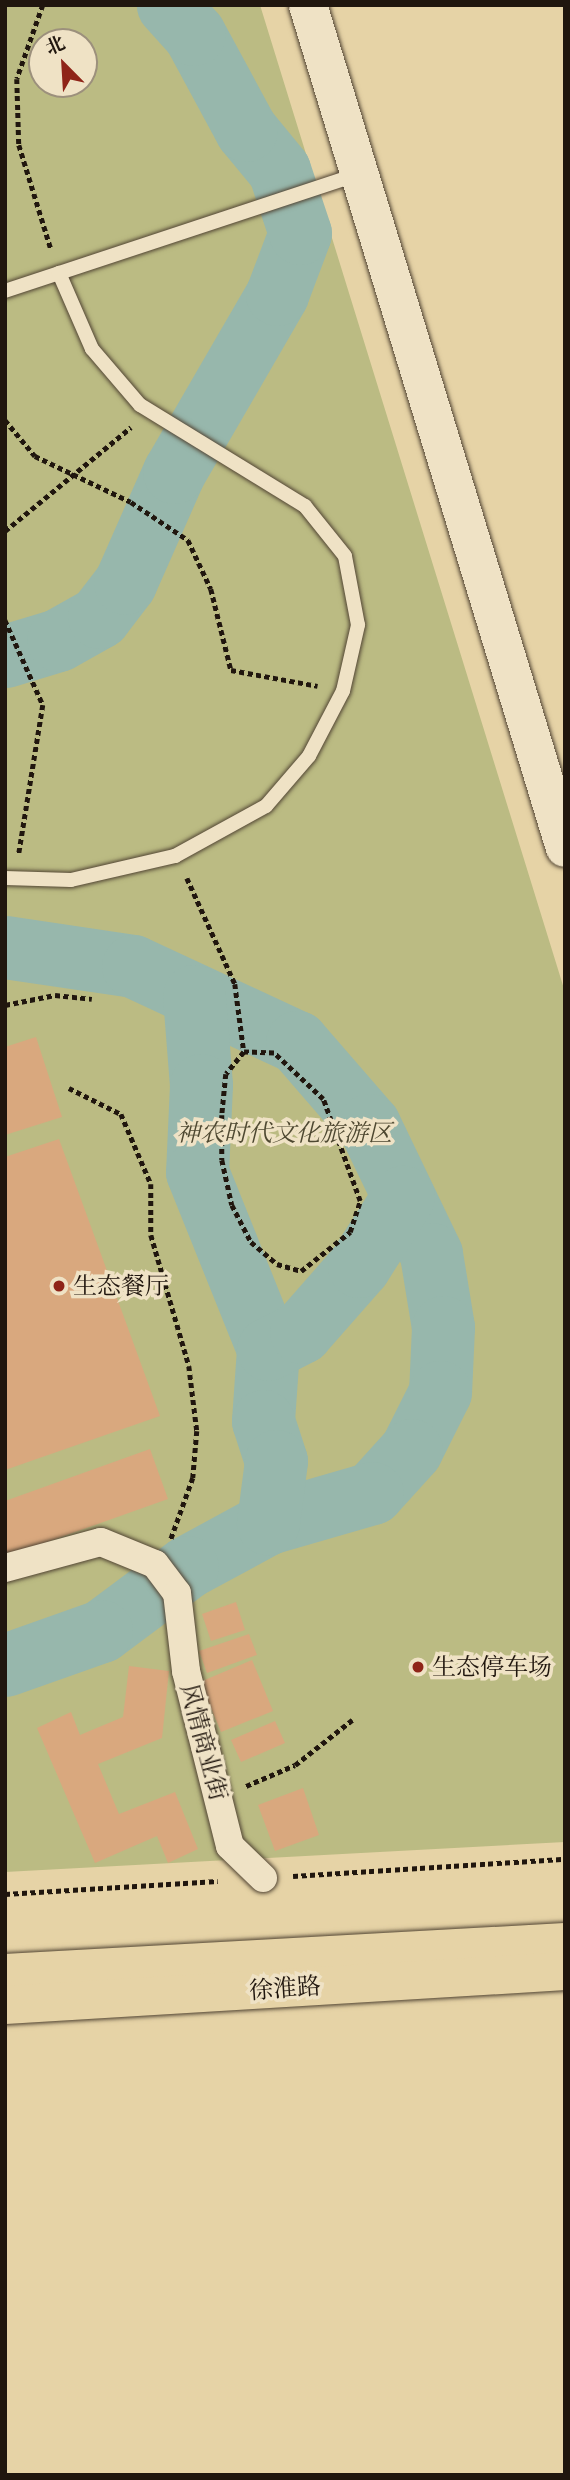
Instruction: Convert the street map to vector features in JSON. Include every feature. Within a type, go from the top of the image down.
[{"type":"main road","name":"徐淮路","points":[[5,1973],[565,1942]]},
{"type":"main road","name":"徐淮路","points":[[5,2005],[565,1970]]},
{"type":"street","points":[[308,5],[565,848]]},
{"type":"street","points":[[5,1568],[101,1542],[155,1564]]},
{"type":"street","name":"风情商业街","points":[[155,1564],[177,1593],[186,1671],[230,1846],[263,1878]]},
{"type":"lane","points":[[5,291],[358,174]]},
{"type":"lane","points":[[10,878],[71,880],[175,856],[266,806],[309,756],[343,691],[358,625],[345,556],[306,506],[141,406],[92,349],[59,273]]},
{"type":"path","points":[[43,5],[17,79],[19,145],[59,273]]},
{"type":"path","points":[[5,531],[77,477],[129,431],[141,406]]},
{"type":"path","points":[[5,420],[36,456],[131,502],[188,540],[211,589],[231,670],[343,691]]},
{"type":"path","points":[[5,620],[43,705],[10,878]]},
{"type":"path","points":[[175,856],[217,934],[234,984],[244,1052],[226,1074],[222,1115],[222,1160],[232,1205],[251,1242],[276,1264],[301,1271],[350,1232],[360,1201],[323,1099],[274,1053],[244,1052]]},
{"type":"path","points":[[5,1005],[55,995],[92,999]]},
{"type":"path","points":[[69,1088],[121,1114],[141,1151],[151,1184],[151,1235],[189,1366],[197,1432],[193,1478],[179,1527],[155,1564]]},
{"type":"path","points":[[219,1796],[295,1765],[352,1720]]},
{"type":"green space","name":"神农时代文化旅游区","points":[[5,5],[260,5],[565,992],[565,1842],[5,1872]]},
{"type":"building","points":[[36,1037],[62,1117],[5,1135],[5,1047]]},
{"type":"building","name":"生态餐厅","points":[[59,1139],[160,1416],[5,1470],[5,1157]]},
{"type":"building","points":[[150,1449],[168,1499],[5,1557],[5,1501]]},
{"type":"building","points":[[236,1602],[245,1630],[211,1641],[202,1614]]},
{"type":"building","points":[[249,1634],[257,1655],[207,1673],[199,1651]]},
{"type":"building","points":[[252,1660],[273,1711],[221,1732],[200,1682]]},
{"type":"building","points":[[129,1666],[169,1671],[162,1738],[98,1764],[119,1814],[175,1792],[198,1849],[168,1863],[157,1836],[95,1863],[37,1728],[71,1712],[80,1735],[123,1717]]},
{"type":"building","points":[[275,1721],[285,1743],[241,1762],[231,1740]]},
{"type":"building","points":[[303,1788],[319,1835],[275,1851],[258,1805]]},
{"type":"waterway","points":[[5,656],[58,640],[99,617],[125,583],[174,472],[277,294],[300,233],[279,170],[246,130],[194,34],[168,5]]},
{"type":"waterway","points":[[5,947],[133,966],[297,1042],[369,1125],[431,1254],[443,1327],[440,1392],[411,1450],[372,1493],[268,1523],[187,1567],[101,1631],[5,1665]]},
{"type":"waterway","points":[[194,996],[201,1085],[197,1172],[268,1349],[263,1421],[276,1461],[268,1523]]},
{"type":"waterway","points":[[268,1349],[301,1332],[359,1266],[403,1197]]},
{"type":"place","name":"生态餐厅","points":[[59,1286]]},
{"type":"place","name":"生态停车场","points":[[418,1667]]}]
